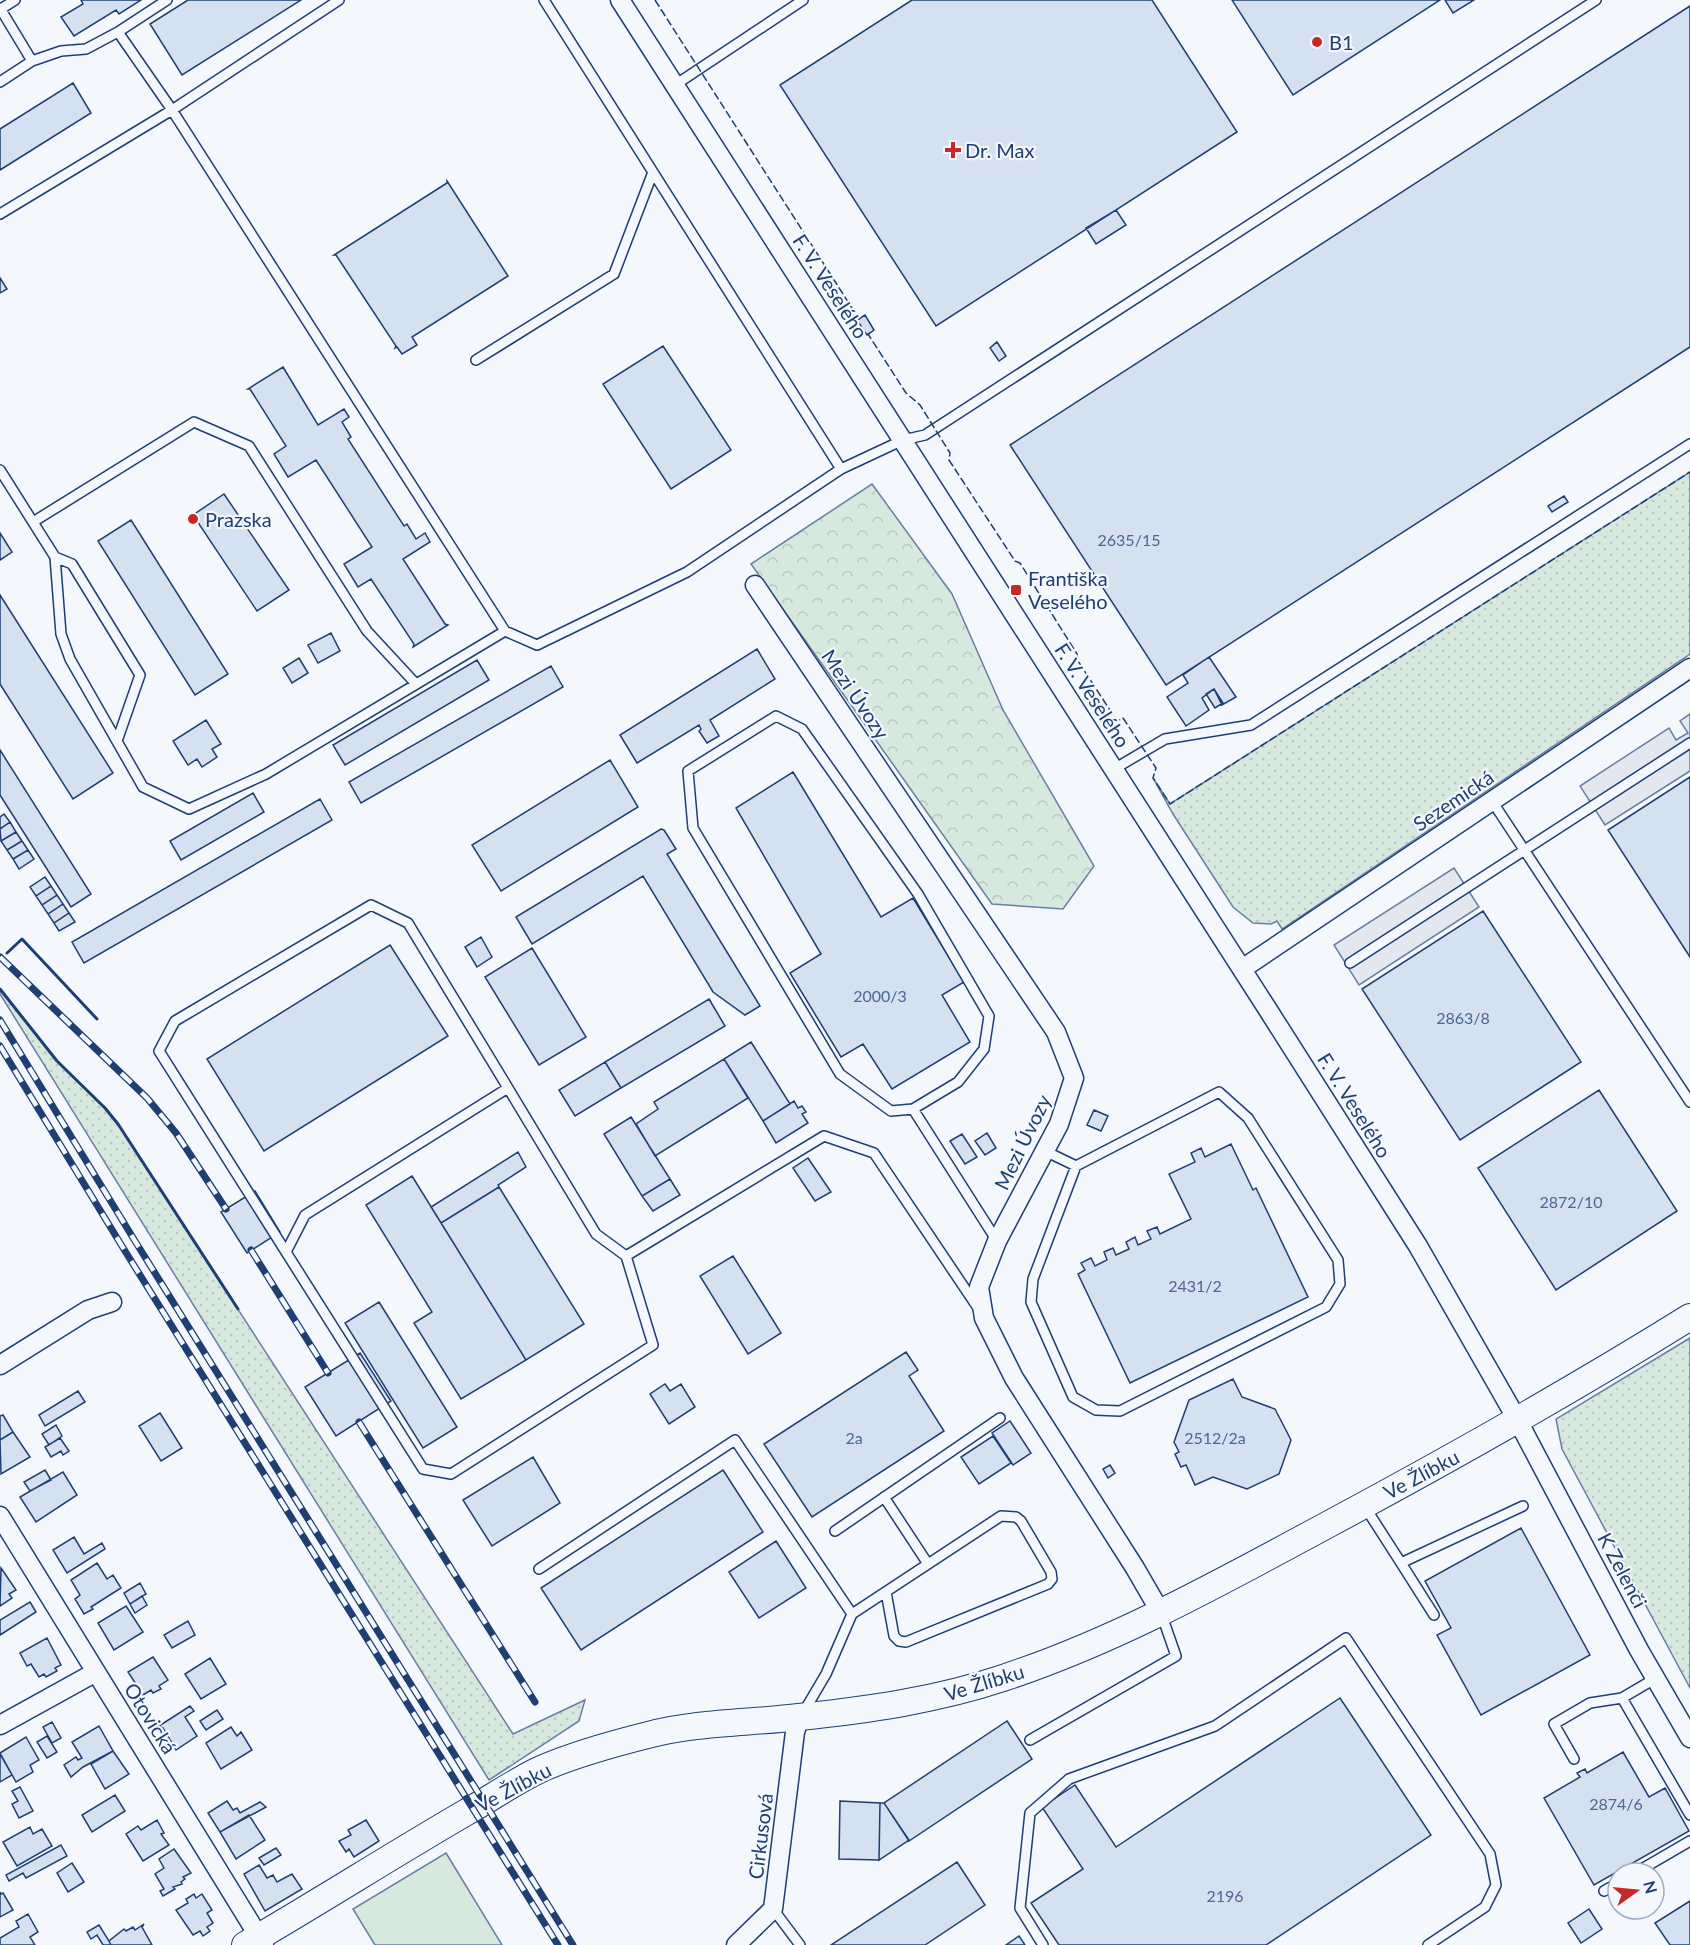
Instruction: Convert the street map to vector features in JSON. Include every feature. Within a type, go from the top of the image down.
[{"type":"street","name":"F. V. Veselého","points":[[620,0],[1418,1246],[1518,1421]]},
{"type":"street","name":"Mezi Úvozy","points":[[755,585],[1056,1032],[1074,1078],[1059,1124],[997,1241],[979,1287],[984,1318],[1014,1378],[1135,1568],[1161,1613]]},
{"type":"street","name":"Sezemická","points":[[1242,969],[1690,668]]},
{"type":"street","points":[[0,1365],[88,1310],[112,1302]]},
{"type":"street","name":"Ve Žlíbku","points":[[256,1942],[448,1823],[541,1769],[594,1750],[653,1734],[696,1726],[800,1717],[920,1701],[1001,1679],[1068,1654],[1161,1613],[1364,1505],[1518,1421],[1690,1317]]},
{"type":"street","name":"K Zelenči","points":[[1518,1421],[1690,1738]]},
{"type":"street","name":"Otovická","points":[[0,1516],[96,1671],[256,1942]]},
{"type":"street","points":[[0,1725],[96,1671]]},
{"type":"street","name":"Cirkusová","points":[[773,1909],[795,1732],[800,1717]]},
{"type":"street","points":[[736,1945],[773,1909]]},
{"type":"lane","points":[[15,0],[0,8],[32,61]]},
{"type":"lane","points":[[0,82],[32,61],[61,51],[86,49],[118,32],[167,0]]},
{"type":"lane","points":[[0,214],[172,110],[339,0]]},
{"type":"lane","points":[[544,0],[841,468]]},
{"type":"lane","points":[[675,85],[803,0]]},
{"type":"lane","points":[[118,32],[172,110],[505,631],[537,645],[687,572],[841,468],[903,440],[926,435],[1596,0]]},
{"type":"lane","points":[[476,360],[614,274],[653,172]]},
{"type":"lane","points":[[33,522],[194,422],[249,446],[368,631],[417,684]]},
{"type":"lane","points":[[1114,769],[1165,740],[1251,725],[1690,444]]},
{"type":"lane","points":[[0,470],[55,557],[61,634],[70,659],[143,787],[189,809],[266,774],[505,631]]},
{"type":"lane","points":[[55,557],[72,564],[140,675],[117,741]]},
{"type":"lane","points":[[776,716],[802,729],[816,748],[918,894],[989,1016],[984,1049],[958,1082],[913,1109],[891,1111],[840,1074],[693,828],[688,771],[776,716]]},
{"type":"lane","points":[[1350,963],[1690,743]]},
{"type":"lane","points":[[1492,801],[1690,1102]]},
{"type":"lane","points":[[371,905],[408,923],[508,1088],[596,1234],[626,1256],[653,1345],[451,1474],[423,1469],[159,1051],[175,1021],[371,905]]},
{"type":"lane","points":[[286,1252],[305,1215],[508,1088]]},
{"type":"lane","points":[[1219,1092],[1248,1118],[1338,1260],[1340,1284],[1326,1307],[1120,1411],[1096,1410],[1073,1397],[1031,1302],[1033,1279],[1076,1166],[1219,1092]]},
{"type":"lane","points":[[913,1109],[997,1241]]},
{"type":"lane","points":[[626,1256],[824,1136],[874,1153],[984,1318]]},
{"type":"lane","points":[[1045,1151],[1076,1166]]},
{"type":"lane","points":[[835,1531],[1000,1418]]},
{"type":"lane","points":[[539,1569],[735,1440],[852,1614]]},
{"type":"lane","points":[[884,1497],[928,1564]]},
{"type":"lane","points":[[1364,1505],[1434,1615]]},
{"type":"lane","points":[[1401,1563],[1523,1506]]},
{"type":"lane","points":[[800,1717],[826,1674],[852,1614],[1001,1516],[1016,1517],[1021,1521],[1048,1565],[1052,1579],[1048,1584],[906,1642],[899,1641],[894,1636],[886,1592]]},
{"type":"lane","points":[[1030,1740],[1176,1656],[1161,1613]]},
{"type":"lane","points":[[1043,1945],[1020,1908],[1030,1813],[1069,1779],[1215,1726],[1346,1638],[1490,1854],[1496,1885],[1485,1907],[1428,1945]]},
{"type":"lane","points":[[1574,1759],[1554,1724],[1590,1703],[1622,1698],[1656,1678]]},
{"type":"lane","points":[[1622,1698],[1690,1815]]},
{"type":"lane","points":[[1656,1861],[1690,1841]]},
{"type":"lane","points":[[773,1909],[800,1945]]},
{"type":"green space","points":[[1690,472],[1690,654],[1282,929],[1277,921],[1271,924],[1253,923],[1233,907],[1173,814],[1153,778],[1170,804]]},
{"type":"green space","points":[[872,484],[952,594],[1003,710],[1094,866],[1063,909],[992,904],[751,564]]},
{"type":"green space","points":[[0,990],[57,1061],[118,1124],[513,1734],[585,1700],[579,1721],[489,1780],[0,994]]},
{"type":"green space","points":[[1690,1338],[1690,1688],[1562,1449],[1556,1419]]},
{"type":"green space","points":[[446,1853],[502,1945],[375,1945],[353,1909]]},
{"type":"shaded area","points":[[1690,714],[1690,771],[1605,825],[1580,786],[1669,728],[1676,740],[1688,733],[1680,721]]},
{"type":"shaded area","points":[[1454,868],[1479,907],[1359,985],[1334,945]]},
{"type":"building","points":[[81,0],[141,0],[119,14],[116,10],[74,36],[61,17],[83,4]]},
{"type":"building","points":[[188,0],[301,0],[182,75],[150,24]]},
{"type":"building","points":[[912,0],[1152,0],[1237,132],[936,326],[780,85]]},
{"type":"building","name":"B1","points":[[1232,0],[1440,0],[1293,95]]},
{"type":"building","points":[[1445,0],[1474,0],[1453,13]]},
{"type":"building","points":[[1690,6],[1690,347],[1166,685],[1010,445]]},
{"type":"building","points":[[73,83],[91,113],[0,170],[0,129]]},
{"type":"building","points":[[447,181],[508,276],[412,337],[417,345],[402,354],[397,347],[395,348],[396,346],[334,255]]},
{"type":"building","points":[[1116,210],[1126,225],[1096,244],[1086,228]]},
{"type":"building","points":[[0,278],[7,289],[0,293]]},
{"type":"building","points":[[865,315],[874,330],[867,335],[857,320]]},
{"type":"building","points":[[997,342],[1006,356],[999,361],[990,348]]},
{"type":"building","points":[[663,346],[731,450],[671,489],[603,384]]},
{"type":"building","points":[[283,367],[318,425],[344,409],[349,417],[342,422],[351,437],[348,439],[404,526],[407,524],[416,539],[425,533],[430,542],[403,559],[445,624],[448,625],[413,647],[414,644],[371,579],[358,587],[344,564],[372,547],[316,460],[288,477],[274,454],[286,446],[248,389]]},
{"type":"building","points":[[224,494],[289,590],[257,611],[193,515]]},
{"type":"building","points":[[1564,496],[1568,502],[1552,512],[1548,506]]},
{"type":"building","points":[[131,520],[228,674],[195,695],[98,541]]},
{"type":"building","points":[[0,533],[12,552],[0,560]]},
{"type":"building","points":[[0,595],[113,773],[73,799],[0,684]]},
{"type":"building","points":[[331,633],[340,651],[318,663],[308,645]]},
{"type":"building","points":[[757,649],[775,679],[710,720],[719,736],[707,743],[699,731],[701,729],[699,725],[637,763],[620,735]]},
{"type":"building","points":[[1209,657],[1236,697],[1222,705],[1214,689],[1202,698],[1209,710],[1186,726],[1167,697],[1188,683],[1183,675]]},
{"type":"building","points":[[299,658],[308,673],[292,683],[283,668]]},
{"type":"building","points":[[477,660],[489,680],[345,765],[333,745]]},
{"type":"building","points":[[551,666],[563,687],[361,803],[349,782]]},
{"type":"building","points":[[1214,689],[1223,703],[1215,708],[1206,694]]},
{"type":"building","points":[[206,720],[221,744],[212,749],[217,757],[202,767],[197,759],[188,765],[173,741]]},
{"type":"building","points":[[0,750],[91,894],[71,907],[0,795]]},
{"type":"building","points":[[610,760],[638,807],[501,891],[472,845]]},
{"type":"building","points":[[793,772],[881,917],[913,898],[964,982],[942,995],[970,1042],[892,1089],[863,1044],[841,1057],[790,973],[821,954],[736,808]]},
{"type":"building","points":[[1690,777],[1690,957],[1608,830]]},
{"type":"building","points":[[253,793],[264,812],[181,860],[170,841]]},
{"type":"building","points":[[320,799],[332,820],[84,963],[72,942]]},
{"type":"building","points":[[4,814],[10,822],[0,829],[0,817]]},
{"type":"building","points":[[10,822],[16,832],[1,841],[0,829]]},
{"type":"building","points":[[661,829],[676,849],[667,854],[760,1006],[745,1015],[713,992],[643,876],[532,944],[516,917]]},
{"type":"building","points":[[16,832],[22,841],[7,850],[1,841]]},
{"type":"building","points":[[22,841],[28,850],[13,859],[7,850]]},
{"type":"building","points":[[28,850],[34,859],[19,869],[13,859]]},
{"type":"building","points":[[45,877],[51,886],[36,896],[30,887]]},
{"type":"building","points":[[51,886],[57,895],[42,905],[36,896]]},
{"type":"building","points":[[57,895],[63,904],[48,914],[42,905]]},
{"type":"building","points":[[63,904],[69,913],[54,923],[48,914]]},
{"type":"building","points":[[1483,911],[1581,1062],[1460,1140],[1362,989]]},
{"type":"building","points":[[69,913],[75,922],[59,931],[54,923]]},
{"type":"building","points":[[481,937],[492,957],[477,967],[465,947]]},
{"type":"building","points":[[390,945],[448,1036],[264,1151],[207,1059]]},
{"type":"building","points":[[532,948],[586,1037],[539,1065],[485,977]]},
{"type":"building","points":[[709,999],[725,1026],[621,1088],[605,1062]]},
{"type":"building","points":[[751,1042],[790,1104],[763,1121],[724,1059]]},
{"type":"building","points":[[724,1059],[748,1098],[655,1156],[636,1124],[658,1109],[654,1102]]},
{"type":"building","points":[[605,1062],[621,1088],[575,1116],[559,1090]]},
{"type":"building","points":[[1599,1090],[1677,1211],[1556,1290],[1478,1168]]},
{"type":"building","points":[[794,1101],[798,1108],[802,1106],[806,1112],[802,1114],[808,1123],[776,1143],[763,1121]]},
{"type":"building","points":[[1094,1110],[1108,1116],[1101,1131],[1087,1125]]},
{"type":"building","points":[[631,1117],[670,1179],[642,1196],[604,1134]]},
{"type":"building","points":[[987,1133],[996,1148],[985,1155],[975,1141]]},
{"type":"building","points":[[962,1134],[977,1157],[965,1164],[950,1141]]},
{"type":"building","points":[[1231,1144],[1253,1190],[1256,1188],[1308,1297],[1130,1383],[1078,1274],[1085,1270],[1081,1263],[1091,1258],[1095,1266],[1107,1260],[1104,1252],[1113,1248],[1116,1255],[1129,1249],[1126,1242],[1135,1237],[1138,1245],[1151,1239],[1147,1231],[1157,1227],[1160,1234],[1191,1219],[1169,1174],[1195,1162],[1191,1153],[1201,1148],[1205,1157]]},
{"type":"building","points":[[518,1152],[526,1167],[498,1185],[499,1187],[441,1223],[431,1207]]},
{"type":"building","points":[[808,1158],[831,1192],[815,1201],[793,1168]]},
{"type":"building","points":[[412,1176],[526,1360],[461,1399],[414,1323],[432,1312],[366,1205]]},
{"type":"building","points":[[670,1179],[680,1195],[653,1211],[642,1196]]},
{"type":"building","points":[[499,1187],[584,1324],[526,1360],[441,1223]]},
{"type":"building","points":[[255,1191],[280,1232],[247,1253],[221,1212]]},
{"type":"building","points":[[733,1256],[781,1333],[748,1354],[700,1276]]},
{"type":"building","points":[[379,1302],[457,1427],[423,1448],[345,1323]]},
{"type":"building","points":[[906,1352],[918,1370],[909,1376],[944,1431],[812,1517],[764,1444]]},
{"type":"building","points":[[360,1353],[391,1401],[336,1436],[305,1387]]},
{"type":"building","points":[[1233,1379],[1242,1397],[1275,1409],[1291,1440],[1279,1474],[1247,1489],[1213,1477],[1195,1485],[1186,1465],[1181,1467],[1175,1454],[1179,1452],[1174,1442],[1189,1400]]},
{"type":"building","points":[[665,1384],[670,1391],[681,1384],[695,1407],[669,1424],[650,1394]]},
{"type":"building","points":[[78,1391],[85,1402],[45,1426],[39,1415]]},
{"type":"building","points":[[160,1413],[182,1448],[161,1461],[139,1426]]},
{"type":"building","points":[[3,1415],[13,1432],[0,1440],[0,1416]]},
{"type":"building","points":[[1010,1421],[1031,1453],[1013,1465],[992,1433]]},
{"type":"building","points":[[56,1425],[62,1436],[49,1445],[42,1434]]},
{"type":"building","points":[[13,1432],[30,1457],[1,1474],[0,1440]]},
{"type":"building","points":[[993,1436],[1011,1463],[979,1484],[961,1457]]},
{"type":"building","points":[[60,1438],[69,1451],[63,1455],[61,1451],[51,1457],[45,1447]]},
{"type":"building","points":[[533,1457],[560,1503],[492,1546],[463,1500]]},
{"type":"building","points":[[1110,1465],[1115,1473],[1108,1478],[1103,1469]]},
{"type":"building","points":[[45,1470],[51,1480],[30,1491],[24,1482]]},
{"type":"building","points":[[723,1470],[763,1532],[581,1650],[541,1588]]},
{"type":"building","points":[[63,1472],[77,1495],[36,1522],[20,1497]]},
{"type":"building","points":[[1521,1528],[1590,1655],[1481,1715],[1437,1635],[1451,1628],[1425,1581]]},
{"type":"building","points":[[74,1537],[84,1554],[102,1543],[105,1549],[67,1573],[53,1550]]},
{"type":"building","points":[[776,1541],[806,1588],[759,1618],[729,1572]]},
{"type":"building","points":[[97,1563],[107,1579],[113,1575],[121,1588],[84,1614],[75,1599],[80,1595],[71,1580]]},
{"type":"building","points":[[1,1568],[16,1590],[9,1594],[12,1598],[0,1606]]},
{"type":"building","points":[[140,1583],[146,1594],[130,1604],[124,1593]]},
{"type":"building","points":[[142,1596],[147,1605],[135,1613],[130,1604]]},
{"type":"building","points":[[30,1602],[36,1612],[0,1635],[0,1620]]},
{"type":"building","points":[[126,1606],[143,1632],[114,1650],[98,1623]]},
{"type":"building","points":[[188,1621],[195,1635],[172,1648],[164,1635]]},
{"type":"building","points":[[47,1638],[61,1665],[55,1668],[57,1671],[46,1677],[44,1674],[39,1677],[31,1664],[27,1666],[20,1653]]},
{"type":"building","points":[[153,1657],[168,1680],[159,1686],[161,1689],[153,1693],[151,1690],[143,1695],[128,1672]]},
{"type":"building","points":[[210,1658],[226,1684],[201,1699],[185,1674]]},
{"type":"building","points":[[1340,1698],[1431,1835],[1266,1945],[1059,1945],[1031,1903],[1083,1869],[1042,1807],[1075,1785],[1116,1847]]},
{"type":"building","points":[[190,1706],[194,1711],[185,1717],[197,1736],[176,1750],[163,1728],[159,1726]]},
{"type":"building","points":[[217,1710],[223,1719],[206,1730],[200,1721]]},
{"type":"building","points":[[1007,1721],[1032,1759],[909,1841],[884,1803]]},
{"type":"building","points":[[52,1722],[61,1738],[52,1743],[43,1727]]},
{"type":"building","points":[[99,1726],[113,1751],[83,1767],[71,1777],[64,1765],[76,1757],[78,1760],[82,1758],[72,1742]]},
{"type":"building","points":[[231,1727],[237,1736],[241,1732],[252,1750],[221,1769],[206,1743]]},
{"type":"building","points":[[47,1736],[57,1752],[47,1758],[37,1742]]},
{"type":"building","points":[[26,1737],[39,1760],[30,1765],[33,1772],[16,1782],[0,1753]]},
{"type":"building","points":[[113,1751],[129,1774],[105,1789],[91,1764]]},
{"type":"building","points":[[1623,1752],[1649,1797],[1665,1788],[1689,1831],[1636,1861],[1606,1861],[1606,1878],[1594,1885],[1544,1798],[1580,1777],[1577,1773],[1585,1769],[1587,1773]]},
{"type":"building","points":[[0,1754],[12,1775],[0,1782]]},
{"type":"building","points":[[20,1787],[33,1811],[19,1818],[12,1804],[18,1801],[12,1791]]},
{"type":"building","points":[[115,1795],[125,1811],[92,1832],[82,1815]]},
{"type":"building","points":[[227,1801],[233,1810],[237,1808],[240,1813],[260,1802],[266,1807],[220,1832],[208,1813]]},
{"type":"building","points":[[840,1801],[880,1803],[879,1860],[839,1859]]},
{"type":"building","points":[[880,1803],[884,1803],[909,1840],[879,1860]]},
{"type":"building","points":[[249,1815],[265,1840],[236,1859],[220,1832]]},
{"type":"building","points":[[157,1820],[164,1833],[161,1834],[169,1845],[143,1861],[126,1834],[138,1826],[141,1830]]},
{"type":"building","points":[[366,1820],[379,1841],[354,1857],[349,1849],[346,1852],[339,1841],[351,1835],[348,1830]]},
{"type":"building","points":[[30,1827],[33,1834],[42,1829],[52,1846],[17,1866],[3,1842]]},
{"type":"building","points":[[61,1845],[67,1856],[26,1878],[23,1873],[9,1881],[6,1875]]},
{"type":"building","points":[[276,1848],[281,1855],[264,1865],[259,1858]]},
{"type":"building","points":[[174,1849],[191,1873],[183,1877],[185,1879],[181,1882],[182,1884],[173,1887],[175,1889],[163,1896],[160,1891],[164,1889],[155,1874],[164,1868],[159,1859]]},
{"type":"building","points":[[957,1862],[985,1905],[925,1945],[831,1945]]},
{"type":"building","points":[[72,1863],[84,1882],[68,1892],[57,1873]]},
{"type":"building","points":[[259,1865],[267,1878],[273,1875],[277,1882],[292,1874],[302,1889],[265,1911],[244,1874]]},
{"type":"building","points":[[0,1892],[3,1893],[13,1910],[0,1917]]},
{"type":"building","points":[[194,1894],[196,1898],[202,1894],[212,1910],[207,1913],[213,1923],[207,1927],[210,1931],[203,1936],[200,1931],[193,1935],[176,1910],[188,1903],[186,1899]]},
{"type":"building","points":[[1690,1901],[1690,1945],[1670,1945],[1655,1923],[1666,1921],[1666,1916]]},
{"type":"building","points":[[1589,1909],[1602,1929],[1581,1943],[1568,1923]]},
{"type":"building","points":[[28,1914],[38,1932],[30,1937],[35,1945],[0,1945],[0,1938],[19,1927],[16,1921]]},
{"type":"building","points":[[144,1924],[142,1927],[152,1945],[111,1945],[109,1941],[124,1929],[126,1931],[133,1927],[135,1930]]},
{"type":"building","points":[[99,1925],[111,1945],[103,1945],[97,1935],[91,1939],[87,1932]]},
{"type":"building","points":[[1019,1936],[1025,1945],[1006,1945]]},
{"type":"railway","points":[[0,957],[147,1098],[176,1133],[226,1209]]},
{"type":"railway","points":[[0,1020],[573,1945]]},
{"type":"railway","points":[[0,1046],[125,1251],[558,1945]]},
{"type":"railway","points":[[251,1250],[328,1373]]},
{"type":"railway","points":[[359,1422],[535,1702]]},
{"type":"fence","points":[[655,0],[859,319],[861,318]]},
{"type":"fence","points":[[870,333],[868,334],[906,393],[920,405],[950,453],[949,460],[1015,561],[1020,563],[1077,654],[1078,661],[1117,721],[1123,718],[1156,768],[1153,778],[1170,804],[1690,472]]},
{"type":"wall","points":[[7,953],[22,939],[97,1019]]},
{"type":"wall","points":[[0,989],[57,1061],[118,1124],[238,1309]]},
{"type":"place","name":"B1","points":[[1317,42]]},
{"type":"place","name":"Dr. Max","points":[[953,150]]},
{"type":"place","name":"Prazska","points":[[193,519]]},
{"type":"place","name":"Františka Veselého","points":[[1016,590]]}]
